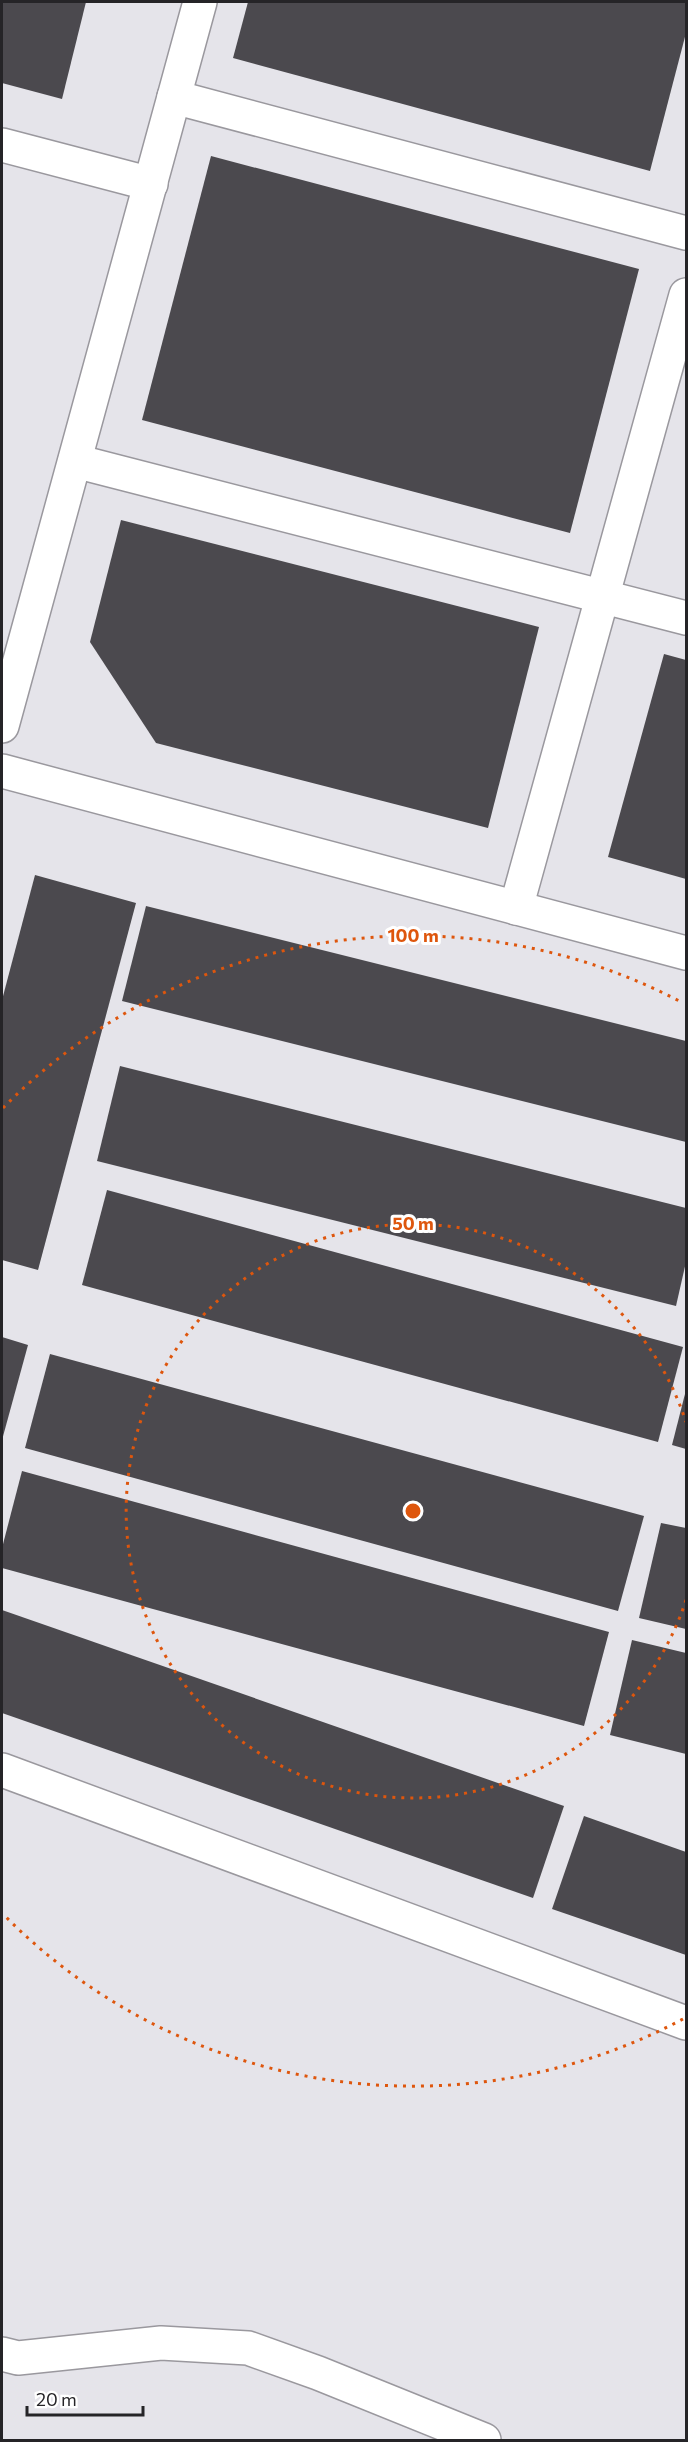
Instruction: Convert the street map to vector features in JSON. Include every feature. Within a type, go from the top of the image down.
[{"type":"street","points":[[2,726],[200,2]]},
{"type":"street","points":[[174,97],[687,233]]},
{"type":"street","points":[[2,146],[151,184]]},
{"type":"street","points":[[516,908],[687,295]]},
{"type":"street","points":[[75,460],[687,618]]},
{"type":"street","points":[[2,771],[687,953]]},
{"type":"street","points":[[2,1770],[687,2023]]},
{"type":"street","points":[[2,2354],[18,2358],[161,2343],[248,2348],[318,2373],[484,2440]]},
{"type":"building","points":[[2,2],[86,2],[62,99],[2,83]]},
{"type":"building","points":[[248,2],[686,2],[686,33],[650,171],[233,58]]},
{"type":"building","points":[[211,156],[639,269],[570,533],[142,420]]},
{"type":"building","points":[[121,520],[539,627],[488,828],[156,743],[90,642]]},
{"type":"building","points":[[664,654],[686,660],[686,879],[608,857]]},
{"type":"building","points":[[35,875],[136,903],[38,1270],[2,1260],[2,1000]]},
{"type":"building","points":[[146,906],[686,1041],[686,1142],[122,1001]]},
{"type":"building","points":[[120,1066],[686,1208],[686,1262],[676,1306],[97,1161]]},
{"type":"building","points":[[107,1190],[683,1347],[658,1442],[82,1285]]},
{"type":"building","points":[[2,1337],[28,1345],[2,1440]]},
{"type":"building","points":[[50,1354],[644,1516],[618,1611],[25,1448]]},
{"type":"building","points":[[686,1390],[686,1449],[672,1445]]},
{"type":"building","points":[[22,1471],[609,1632],[584,1726],[2,1568],[2,1548]]},
{"type":"building","points":[[661,1523],[686,1528],[686,1629],[639,1618]]},
{"type":"building","points":[[2,1610],[564,1806],[533,1898],[2,1713]]},
{"type":"building","points":[[632,1640],[686,1653],[686,1754],[610,1735]]},
{"type":"building","points":[[584,1816],[686,1852],[686,1955],[552,1909]]}]
